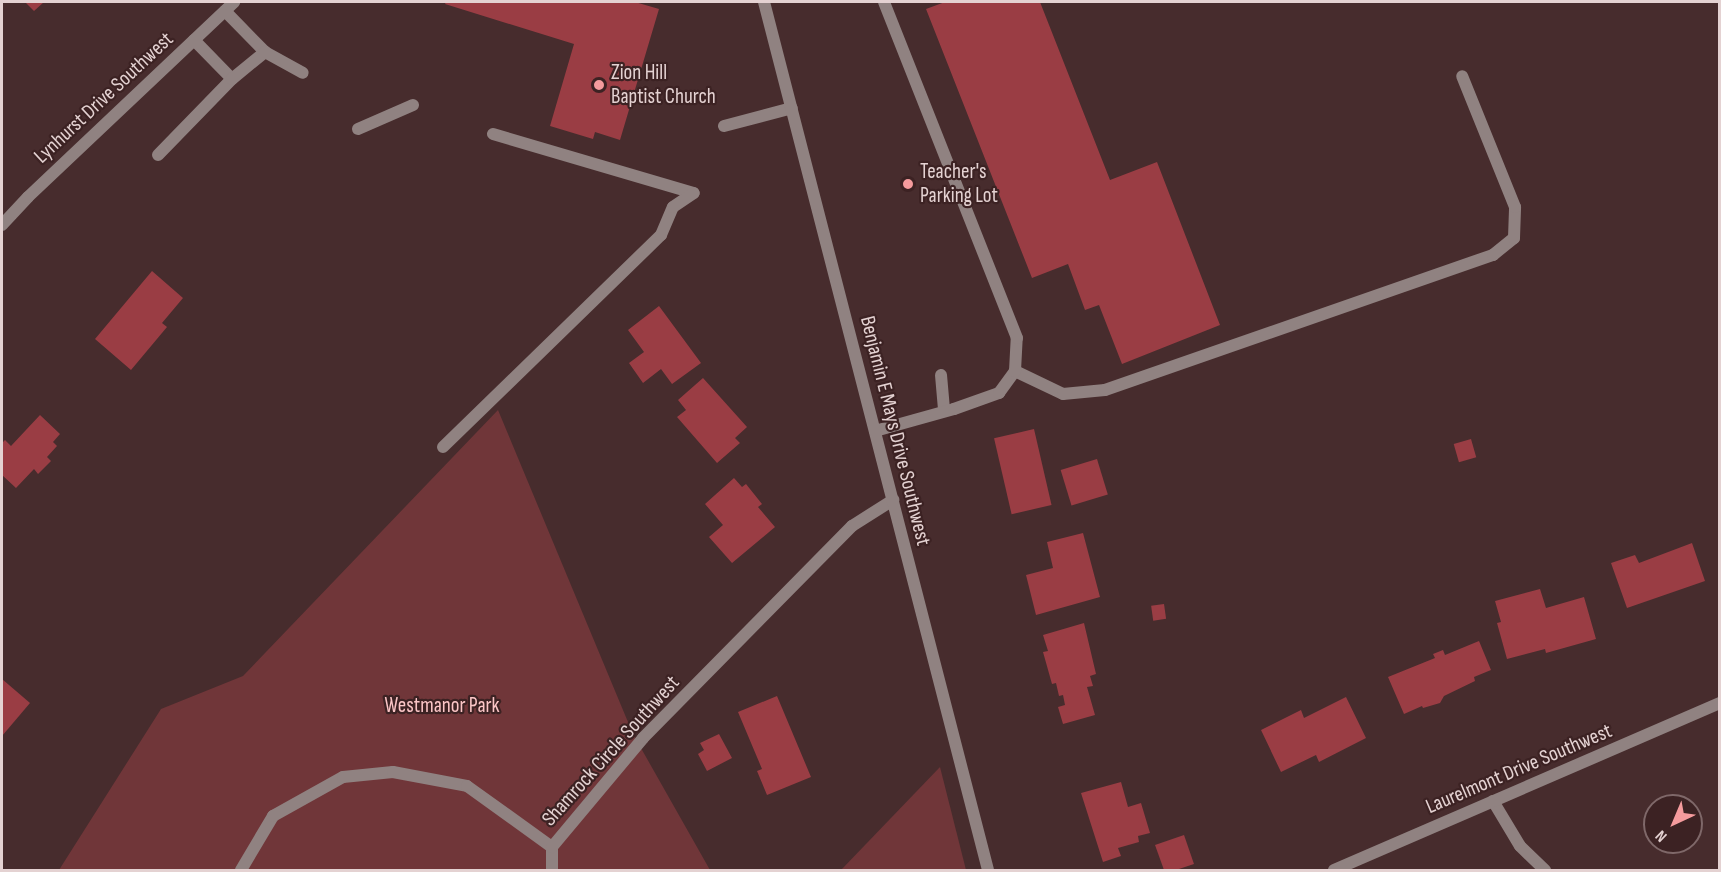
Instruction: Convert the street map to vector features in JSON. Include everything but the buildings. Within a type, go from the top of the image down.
[{"type":"street","name":"Lynhurst Drive Southwest","points":[[2,225],[28,197],[234,2]]},
{"type":"street","name":"Benjamin E Mays Drive Southwest","points":[[764,2],[988,870]]},
{"type":"street","points":[[875,431],[999,393],[1015,371],[1017,338],[884,2]]},
{"type":"street","points":[[225,11],[265,52],[303,73]]},
{"type":"street","points":[[194,40],[232,79]]},
{"type":"street","points":[[158,155],[232,79],[265,52]]},
{"type":"street","points":[[1015,371],[1063,393],[1105,390],[1493,255],[1514,238],[1515,207],[1462,76]]},
{"type":"street","points":[[358,129],[413,105]]},
{"type":"street","points":[[724,126],[792,108]]},
{"type":"street","points":[[443,447],[661,235],[673,207],[694,193],[493,134]]},
{"type":"street","points":[[941,375],[944,411]]},
{"type":"street","name":"Shamrock Circle Southwest","points":[[241,870],[273,816],[343,777],[393,772],[468,786],[552,847],[643,738],[852,526],[893,500]]},
{"type":"street","name":"Laurelmont Drive Southwest","points":[[1334,870],[1719,703]]},
{"type":"street","points":[[1493,801],[1520,846],[1545,870]]},
{"type":"street","points":[[552,847],[552,870]]},
{"type":"green space","name":"Westmanor Park","points":[[498,410],[633,734],[710,870],[59,870],[161,709],[243,676]]},
{"type":"green space","points":[[940,767],[966,870],[841,870]]},
{"type":"place","name":"Zion Hill Baptist Church","points":[[599,85]]},
{"type":"place","name":"Teacher's Parking Lot","points":[[908,184]]}]
